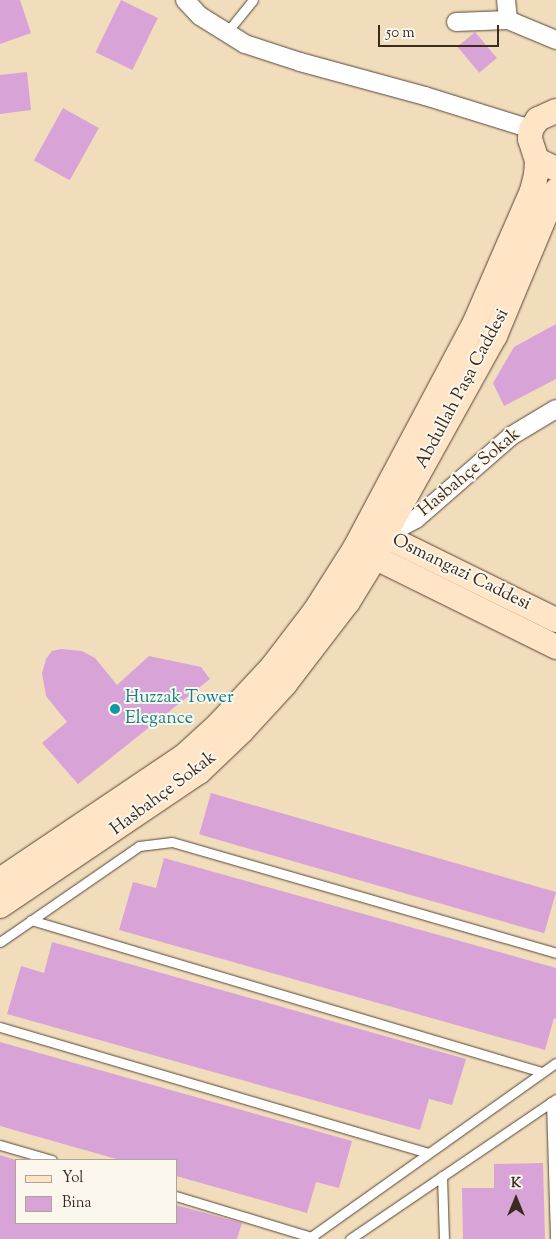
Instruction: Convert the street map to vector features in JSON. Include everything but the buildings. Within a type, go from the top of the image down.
[{"type":"main road","points":[[546,165],[530,146],[531,129],[543,115],[555,110]]},
{"type":"main road","name":"Abdullah Paşa Caddesi","points":[[365,553],[475,322],[532,190],[536,175],[546,165]]},
{"type":"main road","name":"Abdullah Paşa Caddesi","points":[[375,531],[495,336],[556,190]]},
{"type":"main road","name":"Osmangazi Caddesi","points":[[375,531],[556,620]]},
{"type":"main road","name":"Osmangazi Caddesi","points":[[365,553],[556,647]]},
{"type":"main road","name":"Hasbahçe Sokak","points":[[0,880],[184,756],[219,724],[272,667],[315,611],[365,553]]},
{"type":"main road","name":"Hasbahçe Sokak","points":[[0,906],[200,772],[242,731],[285,684],[348,602],[365,553]]},
{"type":"street","points":[[185,0],[200,16],[245,44],[300,62],[425,96],[531,129]]},
{"type":"street","points":[[506,0],[508,20]]},
{"type":"street","points":[[456,22],[508,20],[556,40]]},
{"type":"street","name":"Hasbahçe Sokak","points":[[375,531],[416,519],[511,436],[556,409]]},
{"type":"lane","points":[[226,32],[253,0]]},
{"type":"lane","points":[[0,942],[139,846],[172,842],[556,952]]},
{"type":"lane","points":[[31,920],[542,1072]]},
{"type":"lane","points":[[0,1028],[428,1153]]},
{"type":"lane","points":[[178,1197],[312,1238],[556,1063]]},
{"type":"lane","points":[[350,1239],[554,1100]]},
{"type":"lane","points":[[554,1100],[555,1239]]},
{"type":"lane","points":[[0,1145],[49,1159]]},
{"type":"lane","points":[[442,1176],[444,1239]]},
{"type":"place","name":"Huzzak Tower Elegance","points":[[115,709]]}]
